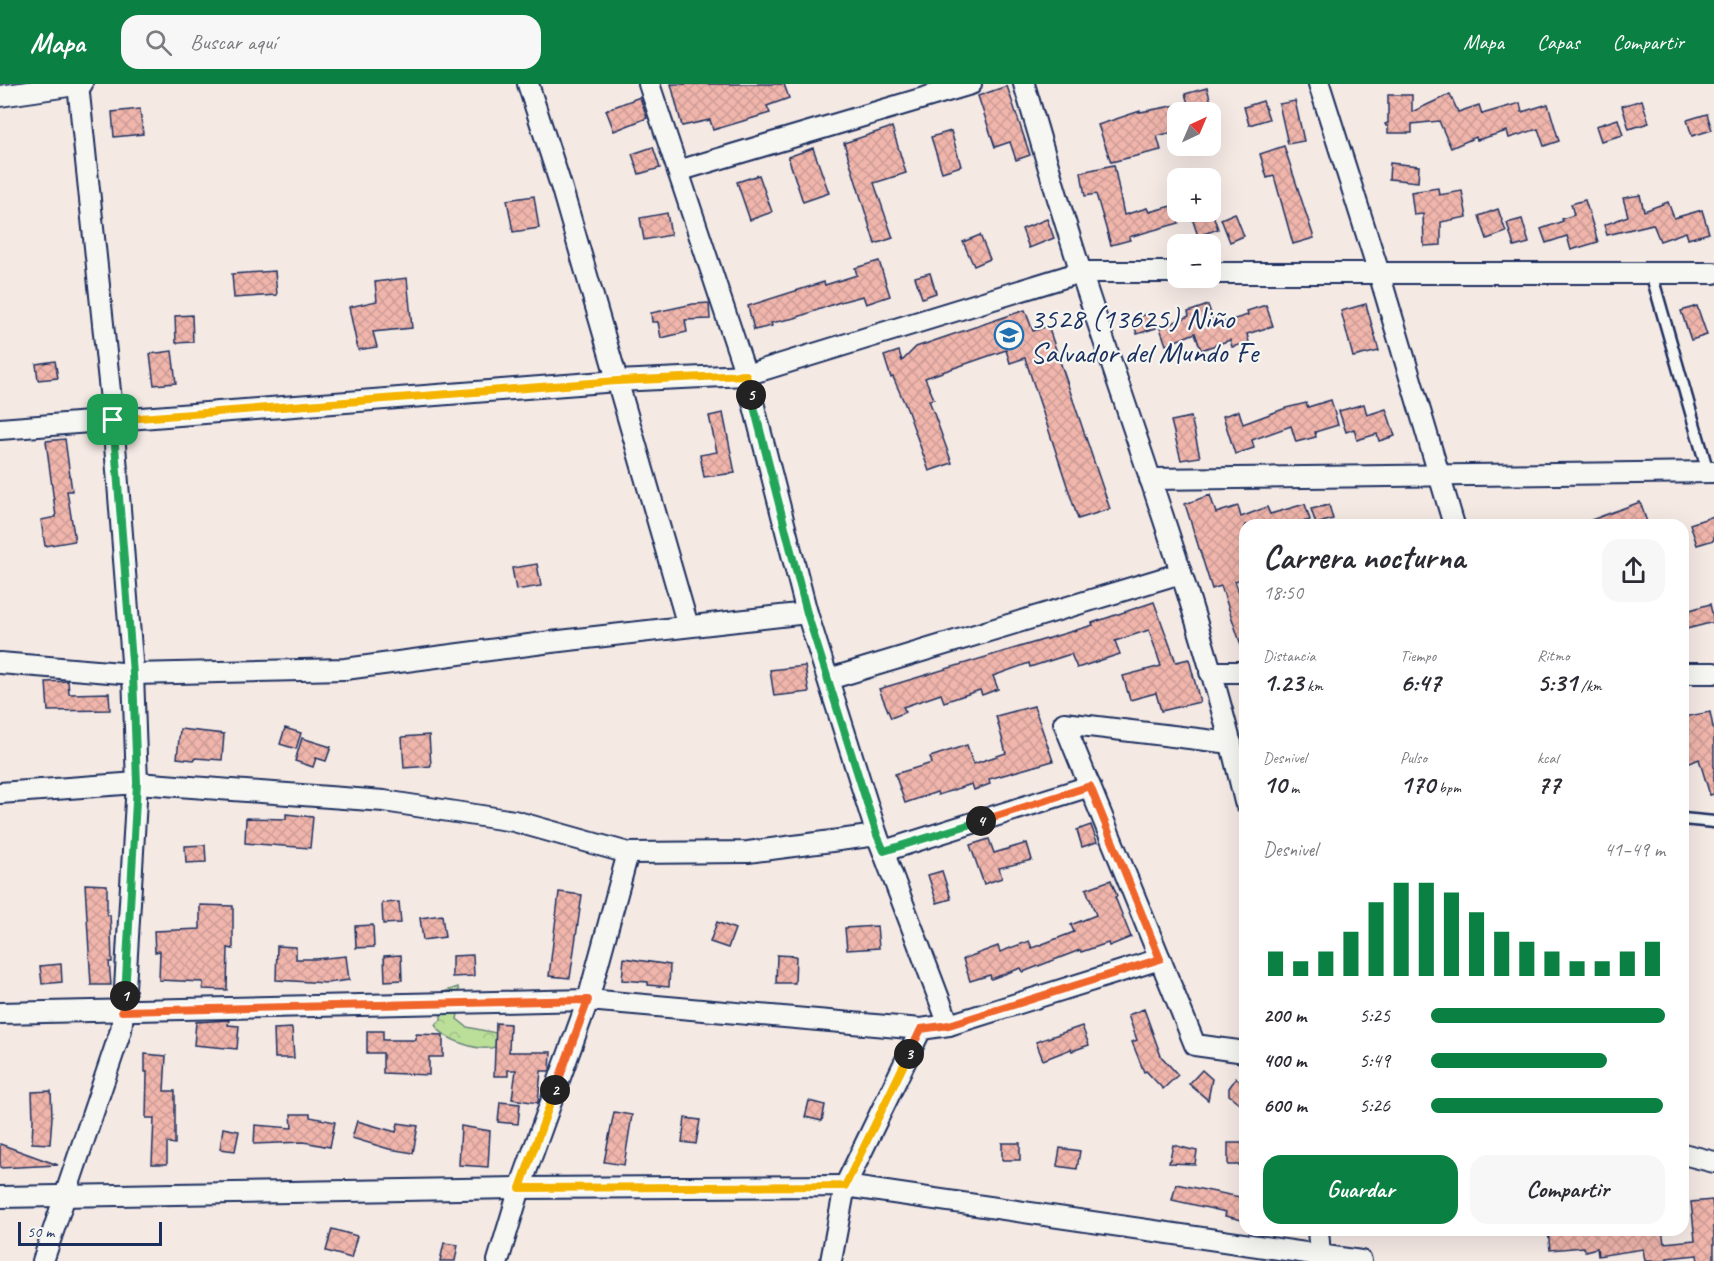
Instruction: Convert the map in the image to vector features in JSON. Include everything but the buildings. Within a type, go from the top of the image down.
[{"type":"street","points":[[0,96],[79,84],[113,420],[133,674],[137,783],[121,1030],[43,1261]]},
{"type":"street","points":[[528,84],[562,189],[688,626]]},
{"type":"street","points":[[649,84],[746,375],[807,613],[880,843],[949,1025]]},
{"type":"street","points":[[678,171],[971,84]]},
{"type":"street","points":[[1024,84],[1081,272],[1181,573],[1231,743],[1239,761]]},
{"type":"street","points":[[1319,84],[1379,273],[1452,519]]},
{"type":"street","points":[[0,429],[617,381],[746,375],[1081,272],[1167,273]]},
{"type":"street","points":[[1221,273],[1714,273]]},
{"type":"street","points":[[1150,479],[1711,472]]},
{"type":"street","points":[[829,679],[1181,573]]},
{"type":"street","points":[[0,663],[133,674],[345,669],[807,613]]},
{"type":"street","points":[[1210,672],[1239,672]]},
{"type":"street","points":[[1689,673],[1714,673]]},
{"type":"street","points":[[1231,743],[1064,723],[1195,1045],[1239,1051]]},
{"type":"street","points":[[0,793],[137,783],[384,801],[514,820],[628,853],[748,852],[880,843],[1090,786]]},
{"type":"street","points":[[498,1261],[520,1188],[588,1000],[628,853]]},
{"type":"street","points":[[0,1014],[588,1000],[921,1029],[949,1025],[1160,959]]},
{"type":"street","points":[[831,1261],[845,1186],[921,1029]]},
{"type":"street","points":[[1689,1156],[1714,1162]]},
{"type":"street","points":[[0,1197],[520,1188],[845,1186],[1319,1258],[1361,1261]]},
{"type":"street","points":[[1318,1236],[1319,1258]]},
{"type":"lane","points":[[1651,273],[1711,472]]},
{"type":"lane","points":[[1689,820],[1714,822]]},
{"type":"green space","points":[[458,987],[461,999],[457,1019],[467,1027],[496,1033],[495,1047],[480,1048],[462,1044],[453,1040],[435,1025],[441,1020],[441,1012],[426,998]]},
{"type":"place","name":"3528 (13625) Niño Salvador del Mundo Fe","points":[[1009,335]]},
{"type":"route","points":[[746,375],[807,613],[884,851],[1090,786],[1160,959],[949,1025],[921,1029],[845,1186],[520,1188],[588,1000],[122,1011],[137,783],[133,674],[113,420],[617,381],[746,375]]}]
